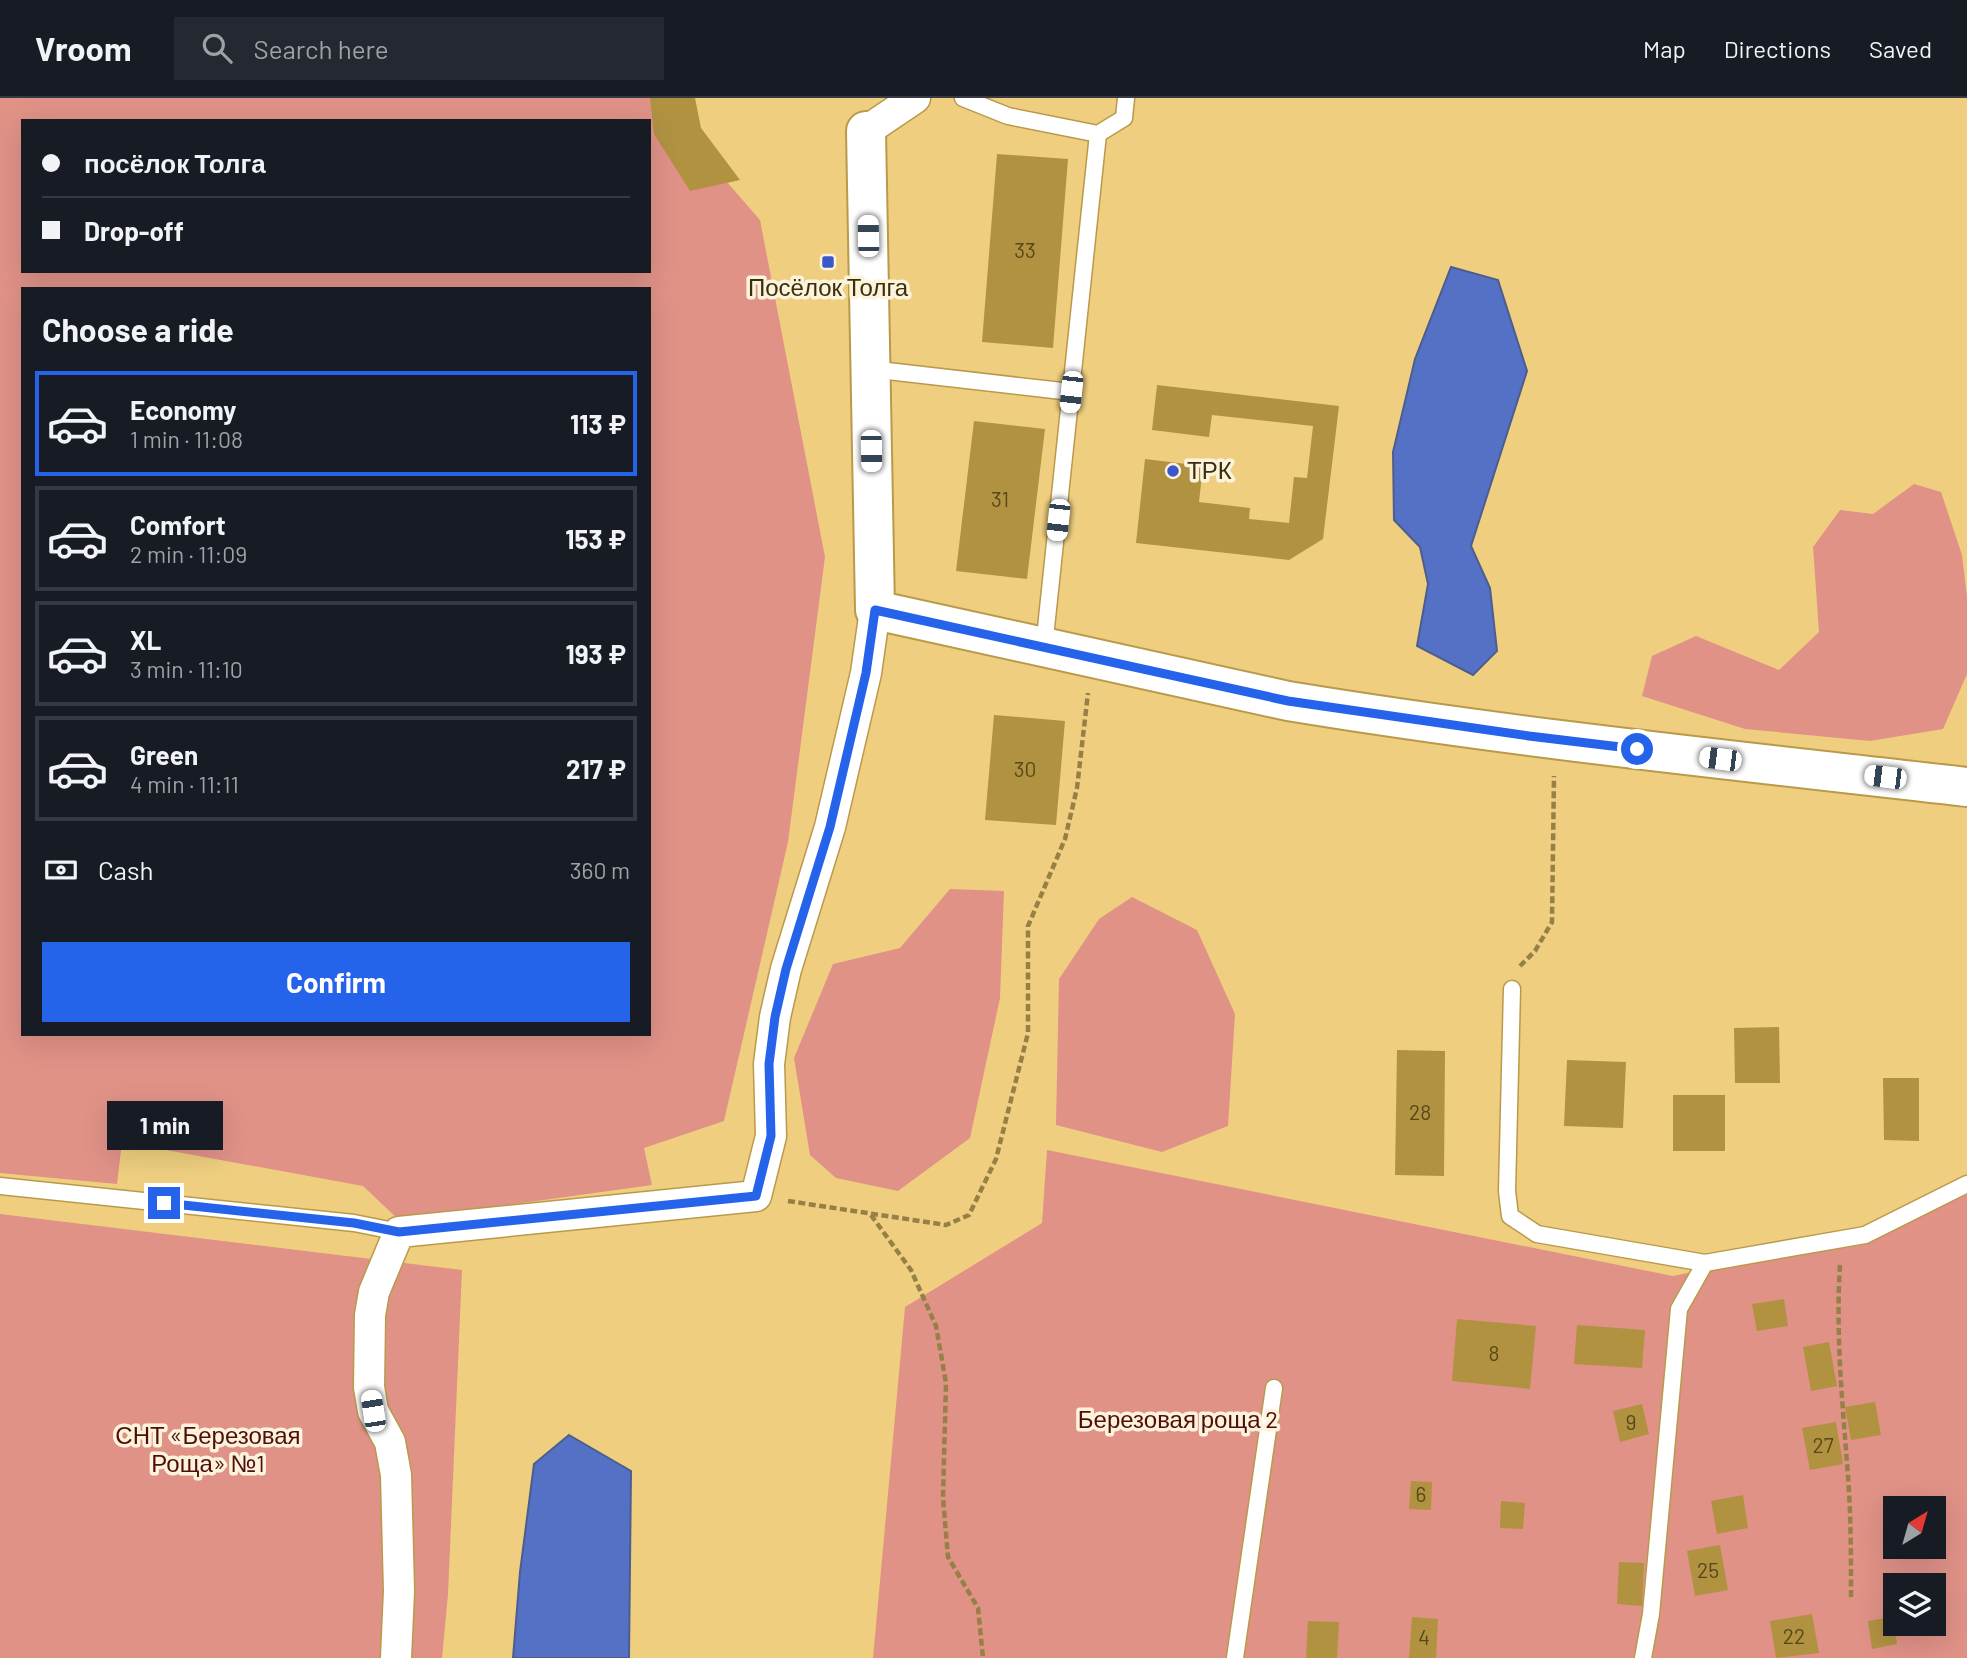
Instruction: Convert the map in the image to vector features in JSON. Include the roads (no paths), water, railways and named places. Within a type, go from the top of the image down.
[{"type":"street","points":[[396,1658],[399,1591],[396,1475],[390,1442],[373,1411],[369,1387],[370,1315],[374,1292],[399,1232],[756,1196],[771,1136],[769,1064],[775,1017],[786,969],[830,827],[866,673],[875,610],[866,131],[915,98]]},
{"type":"street","points":[[875,610],[1288,701],[1555,740],[1967,787]]},
{"type":"lane","points":[[963,98],[1008,116],[1097,134],[1124,118],[1126,98]]},
{"type":"lane","points":[[1044,647],[1097,134]]},
{"type":"lane","points":[[870,369],[1071,392]]},
{"type":"lane","points":[[1512,989],[1507,1191],[1510,1216],[1537,1234],[1705,1263],[1865,1235],[1967,1184]]},
{"type":"lane","points":[[0,1186],[354,1223],[399,1232]]},
{"type":"lane","points":[[1643,1658],[1651,1614],[1679,1309],[1705,1263]]},
{"type":"lane","points":[[1235,1658],[1275,1388]]},
{"type":"water","points":[[1451,267],[1498,280],[1527,371],[1471,546],[1490,588],[1497,651],[1473,675],[1417,646],[1428,584],[1420,547],[1394,520],[1393,452],[1415,359]]},
{"type":"water","points":[[569,1435],[631,1471],[629,1658],[513,1658],[520,1572],[534,1464]]},
{"type":"place","name":"Посёлок Толга","points":[[828,262]]},
{"type":"place","name":"ТРК","points":[[1173,471]]},
{"type":"park label","name":"Березовая роща 2","points":[[1178,1420]]},
{"type":"park label","name":"СНТ «Березовая Роща» №1","points":[[208,1450]]}]
